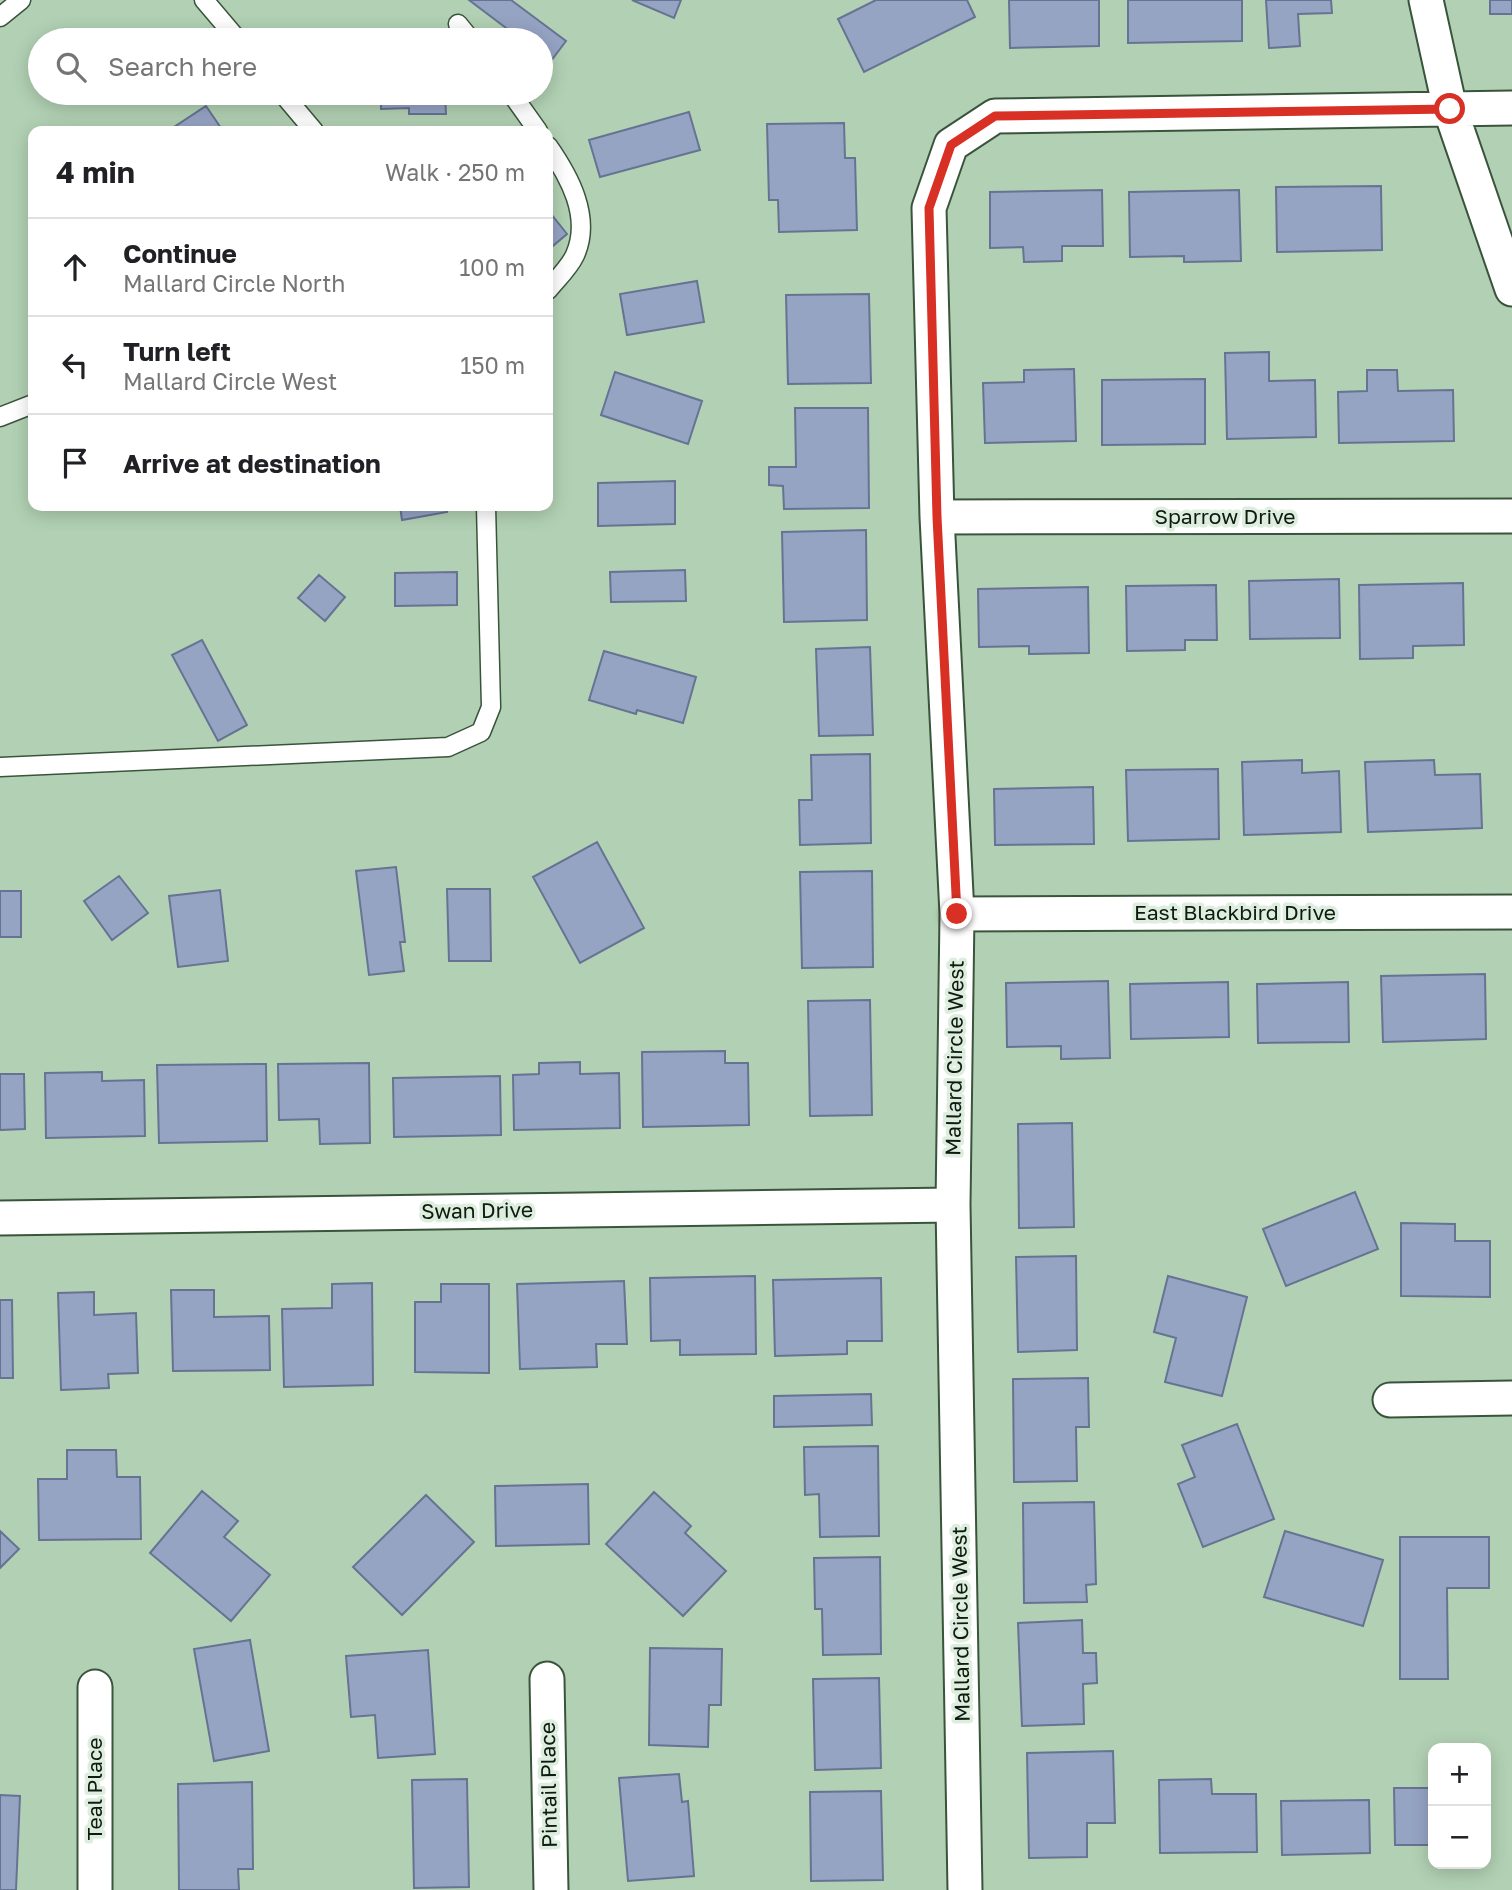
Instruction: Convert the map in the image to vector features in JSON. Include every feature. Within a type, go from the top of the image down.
[{"type":"street","points":[[1426,0],[1450,109],[1512,289]]},
{"type":"street","points":[[1450,109],[1512,108]]},
{"type":"street","name":"Mallard Circle West","points":[[965,1890],[953,1205],[957,914],[937,517],[929,208],[951,145],[995,116],[1450,109]]},
{"type":"street","name":"Sparrow Drive","points":[[937,517],[1512,516]]},
{"type":"street","name":"East Blackbird Drive","points":[[957,914],[1512,912]]},
{"type":"street","name":"Swan Drive","points":[[0,1218],[953,1205]]},
{"type":"street","points":[[1390,1400],[1512,1398]]},
{"type":"street","name":"Pintail Place","points":[[547,1679],[551,1890]]},
{"type":"street","name":"Teal Place","points":[[95,1687],[95,1890]]},
{"type":"lane","points":[[0,17],[21,0]]},
{"type":"lane","points":[[204,0],[228,28]]},
{"type":"lane","points":[[458,24],[461,28]]},
{"type":"lane","points":[[292,105],[310,126]]},
{"type":"lane","points":[[520,105],[534,126]]},
{"type":"lane","points":[[553,153],[578,201],[580,227],[576,253],[553,284]]},
{"type":"lane","points":[[0,417],[28,406]]},
{"type":"lane","points":[[0,767],[448,747],[481,732],[491,707],[486,511]]},
{"type":"building","points":[[469,0],[511,0],[549,28],[506,28]]},
{"type":"building","points":[[632,0],[681,0],[674,18]]},
{"type":"building","points":[[876,0],[967,0],[975,17],[864,72],[838,19]]},
{"type":"building","points":[[1009,0],[1099,0],[1099,46],[1010,48]]},
{"type":"building","points":[[1128,0],[1242,0],[1242,41],[1128,43]]},
{"type":"building","points":[[1266,0],[1331,0],[1332,13],[1298,14],[1300,46],[1269,48]]},
{"type":"building","points":[[1490,0],[1512,0],[1512,14],[1490,14]]},
{"type":"building","points":[[553,31],[566,41],[553,58]]},
{"type":"building","points":[[381,105],[446,105],[446,114],[409,114],[409,108],[381,109]]},
{"type":"building","points":[[206,106],[220,126],[176,126]]},
{"type":"building","points":[[689,112],[700,150],[600,177],[589,140]]},
{"type":"building","points":[[844,123],[845,158],[855,158],[857,230],[779,232],[778,200],[769,200],[767,124]]},
{"type":"building","points":[[1381,186],[1382,250],[1277,252],[1276,187]]},
{"type":"building","points":[[1102,190],[1103,246],[1062,246],[1062,261],[1024,262],[1023,247],[990,248],[990,192]]},
{"type":"building","points":[[1239,190],[1241,261],[1184,262],[1184,256],[1130,257],[1129,192]]},
{"type":"building","points":[[553,216],[567,234],[553,246]]},
{"type":"building","points":[[697,281],[704,322],[627,335],[620,294]]},
{"type":"building","points":[[869,294],[871,383],[788,384],[786,295]]},
{"type":"building","points":[[1269,352],[1269,381],[1315,380],[1316,437],[1227,439],[1225,353]]},
{"type":"building","points":[[1074,369],[1076,441],[985,443],[983,383],[1024,382],[1024,370]]},
{"type":"building","points":[[1367,370],[1397,370],[1398,391],[1453,390],[1454,441],[1339,443],[1338,392],[1367,391]]},
{"type":"building","points":[[615,372],[702,401],[688,444],[601,415]]},
{"type":"building","points":[[1205,379],[1205,444],[1102,445],[1102,380]]},
{"type":"building","points":[[795,408],[868,408],[869,508],[784,509],[783,486],[769,485],[769,467],[796,467]]},
{"type":"building","points":[[675,481],[675,524],[598,526],[598,483]]},
{"type":"building","points":[[401,511],[447,511],[447,512],[402,520]]},
{"type":"building","points":[[866,530],[867,620],[784,622],[782,532]]},
{"type":"building","points":[[685,570],[686,601],[611,602],[610,572]]},
{"type":"building","points":[[457,572],[457,605],[395,606],[395,573]]},
{"type":"building","points":[[319,575],[345,597],[325,621],[298,598]]},
{"type":"building","points":[[1339,579],[1340,638],[1250,639],[1249,581]]},
{"type":"building","points":[[1463,583],[1464,645],[1413,646],[1413,658],[1360,659],[1359,585]]},
{"type":"building","points":[[1216,585],[1217,640],[1185,640],[1185,650],[1127,651],[1126,586]]},
{"type":"building","points":[[1088,587],[1089,653],[1029,654],[1029,646],[979,647],[978,589]]},
{"type":"building","points":[[202,640],[247,725],[218,741],[172,655]]},
{"type":"building","points":[[870,647],[873,735],[819,736],[816,649]]},
{"type":"building","points":[[604,651],[696,677],[683,723],[637,710],[636,714],[589,700]]},
{"type":"building","points":[[870,754],[871,843],[800,845],[799,800],[812,800],[811,755]]},
{"type":"building","points":[[1302,760],[1302,773],[1339,771],[1341,832],[1244,835],[1242,762]]},
{"type":"building","points":[[1434,760],[1435,775],[1480,774],[1482,828],[1368,832],[1365,762]]},
{"type":"building","points":[[1218,769],[1219,839],[1128,841],[1126,770]]},
{"type":"building","points":[[1093,787],[1094,844],[995,845],[994,789]]},
{"type":"building","points":[[597,842],[644,928],[580,963],[533,877]]},
{"type":"building","points":[[396,867],[405,942],[400,942],[404,971],[369,975],[356,871]]},
{"type":"building","points":[[872,871],[873,967],[802,968],[800,872]]},
{"type":"building","points":[[119,876],[148,913],[112,940],[84,901]]},
{"type":"building","points":[[447,889],[490,889],[491,961],[449,961]]},
{"type":"building","points":[[220,890],[228,961],[178,967],[169,896]]},
{"type":"building","points":[[0,891],[21,891],[21,937],[0,937]]},
{"type":"building","points":[[1485,974],[1486,1039],[1383,1042],[1381,976]]},
{"type":"building","points":[[1108,981],[1110,1058],[1061,1059],[1061,1046],[1007,1047],[1006,983]]},
{"type":"building","points":[[1228,982],[1229,1037],[1131,1039],[1130,984]]},
{"type":"building","points":[[1348,982],[1349,1042],[1258,1043],[1257,984]]},
{"type":"building","points":[[870,1000],[872,1115],[810,1116],[808,1001]]},
{"type":"building","points":[[725,1051],[725,1063],[748,1063],[749,1125],[643,1127],[642,1052]]},
{"type":"building","points":[[580,1062],[580,1074],[619,1073],[620,1128],[514,1130],[513,1075],[539,1074],[539,1063]]},
{"type":"building","points":[[369,1063],[370,1143],[320,1144],[319,1119],[279,1120],[278,1064]]},
{"type":"building","points":[[266,1064],[267,1141],[159,1143],[157,1065]]},
{"type":"building","points":[[102,1072],[102,1081],[144,1080],[145,1136],[46,1138],[45,1073]]},
{"type":"building","points":[[0,1074],[24,1074],[25,1129],[0,1130]]},
{"type":"building","points":[[500,1076],[501,1135],[394,1137],[393,1078]]},
{"type":"building","points":[[1072,1123],[1074,1227],[1019,1228],[1018,1124]]},
{"type":"building","points":[[1355,1192],[1378,1249],[1286,1286],[1263,1229]]},
{"type":"building","points":[[1401,1223],[1455,1224],[1455,1241],[1490,1241],[1490,1297],[1401,1296]]},
{"type":"building","points":[[1076,1256],[1077,1350],[1018,1352],[1016,1257]]},
{"type":"building","points":[[755,1276],[756,1354],[680,1355],[680,1340],[651,1341],[650,1278]]},
{"type":"building","points":[[1168,1276],[1247,1297],[1222,1396],[1165,1382],[1176,1338],[1154,1332]]},
{"type":"building","points":[[881,1278],[882,1341],[847,1341],[847,1354],[775,1356],[773,1280]]},
{"type":"building","points":[[624,1281],[627,1344],[596,1344],[597,1367],[520,1369],[517,1284]]},
{"type":"building","points":[[372,1283],[373,1385],[284,1387],[282,1309],[332,1308],[332,1284]]},
{"type":"building","points":[[441,1284],[489,1284],[489,1373],[415,1372],[415,1302],[441,1302]]},
{"type":"building","points":[[171,1290],[214,1290],[214,1317],[269,1316],[270,1370],[173,1371]]},
{"type":"building","points":[[94,1292],[94,1315],[136,1313],[138,1373],[108,1374],[109,1388],[61,1390],[58,1293]]},
{"type":"building","points":[[0,1300],[12,1300],[13,1378],[0,1378]]},
{"type":"building","points":[[1088,1378],[1089,1427],[1076,1427],[1077,1481],[1014,1482],[1013,1379]]},
{"type":"building","points":[[871,1394],[872,1425],[774,1427],[774,1396]]},
{"type":"building","points":[[1237,1424],[1274,1519],[1203,1547],[1178,1484],[1195,1477],[1182,1445]]},
{"type":"building","points":[[878,1446],[879,1536],[820,1537],[819,1494],[805,1495],[804,1447]]},
{"type":"building","points":[[67,1450],[116,1450],[117,1477],[140,1477],[141,1539],[39,1540],[38,1479],[67,1479]]},
{"type":"building","points":[[588,1484],[589,1544],[496,1546],[495,1486]]},
{"type":"building","points":[[202,1491],[238,1521],[224,1537],[270,1575],[231,1621],[150,1553]]},
{"type":"building","points":[[654,1492],[691,1526],[685,1533],[726,1571],[683,1616],[606,1544]]},
{"type":"building","points":[[426,1495],[474,1542],[402,1615],[353,1567]]},
{"type":"building","points":[[1094,1502],[1096,1584],[1086,1585],[1087,1602],[1024,1603],[1023,1503]]},
{"type":"building","points":[[0,1531],[19,1549],[0,1568]]},
{"type":"building","points":[[1285,1531],[1383,1560],[1363,1626],[1264,1597]]},
{"type":"building","points":[[1400,1537],[1489,1537],[1489,1588],[1447,1588],[1448,1679],[1400,1679]]},
{"type":"building","points":[[880,1557],[881,1654],[823,1655],[822,1609],[815,1609],[814,1558]]},
{"type":"building","points":[[1082,1620],[1083,1653],[1096,1653],[1097,1683],[1083,1684],[1084,1724],[1022,1726],[1018,1623]]},
{"type":"building","points":[[250,1640],[269,1751],[214,1761],[194,1649]]},
{"type":"building","points":[[650,1648],[722,1649],[721,1705],[709,1705],[708,1747],[649,1745]]},
{"type":"building","points":[[428,1650],[435,1754],[378,1758],[375,1715],[351,1717],[346,1656]]},
{"type":"building","points":[[879,1678],[881,1768],[815,1770],[813,1679]]},
{"type":"building","points":[[1113,1751],[1115,1823],[1087,1823],[1087,1857],[1029,1858],[1027,1753]]},
{"type":"building","points":[[679,1774],[682,1802],[688,1801],[694,1876],[628,1881],[619,1778]]},
{"type":"building","points":[[467,1779],[469,1887],[414,1888],[412,1780]]},
{"type":"building","points":[[1211,1779],[1212,1794],[1256,1794],[1257,1852],[1160,1853],[1159,1780]]},
{"type":"building","points":[[252,1782],[253,1869],[238,1869],[239,1890],[179,1890],[178,1784]]},
{"type":"building","points":[[1394,1788],[1428,1788],[1428,1845],[1395,1845]]},
{"type":"building","points":[[881,1791],[883,1880],[811,1881],[810,1792]]},
{"type":"building","points":[[0,1795],[20,1796],[16,1890],[0,1890]]},
{"type":"building","points":[[1369,1800],[1370,1853],[1282,1855],[1281,1801]]},
{"type":"route","points":[[957,914],[937,517],[929,208],[951,145],[995,116],[1450,109]]}]
